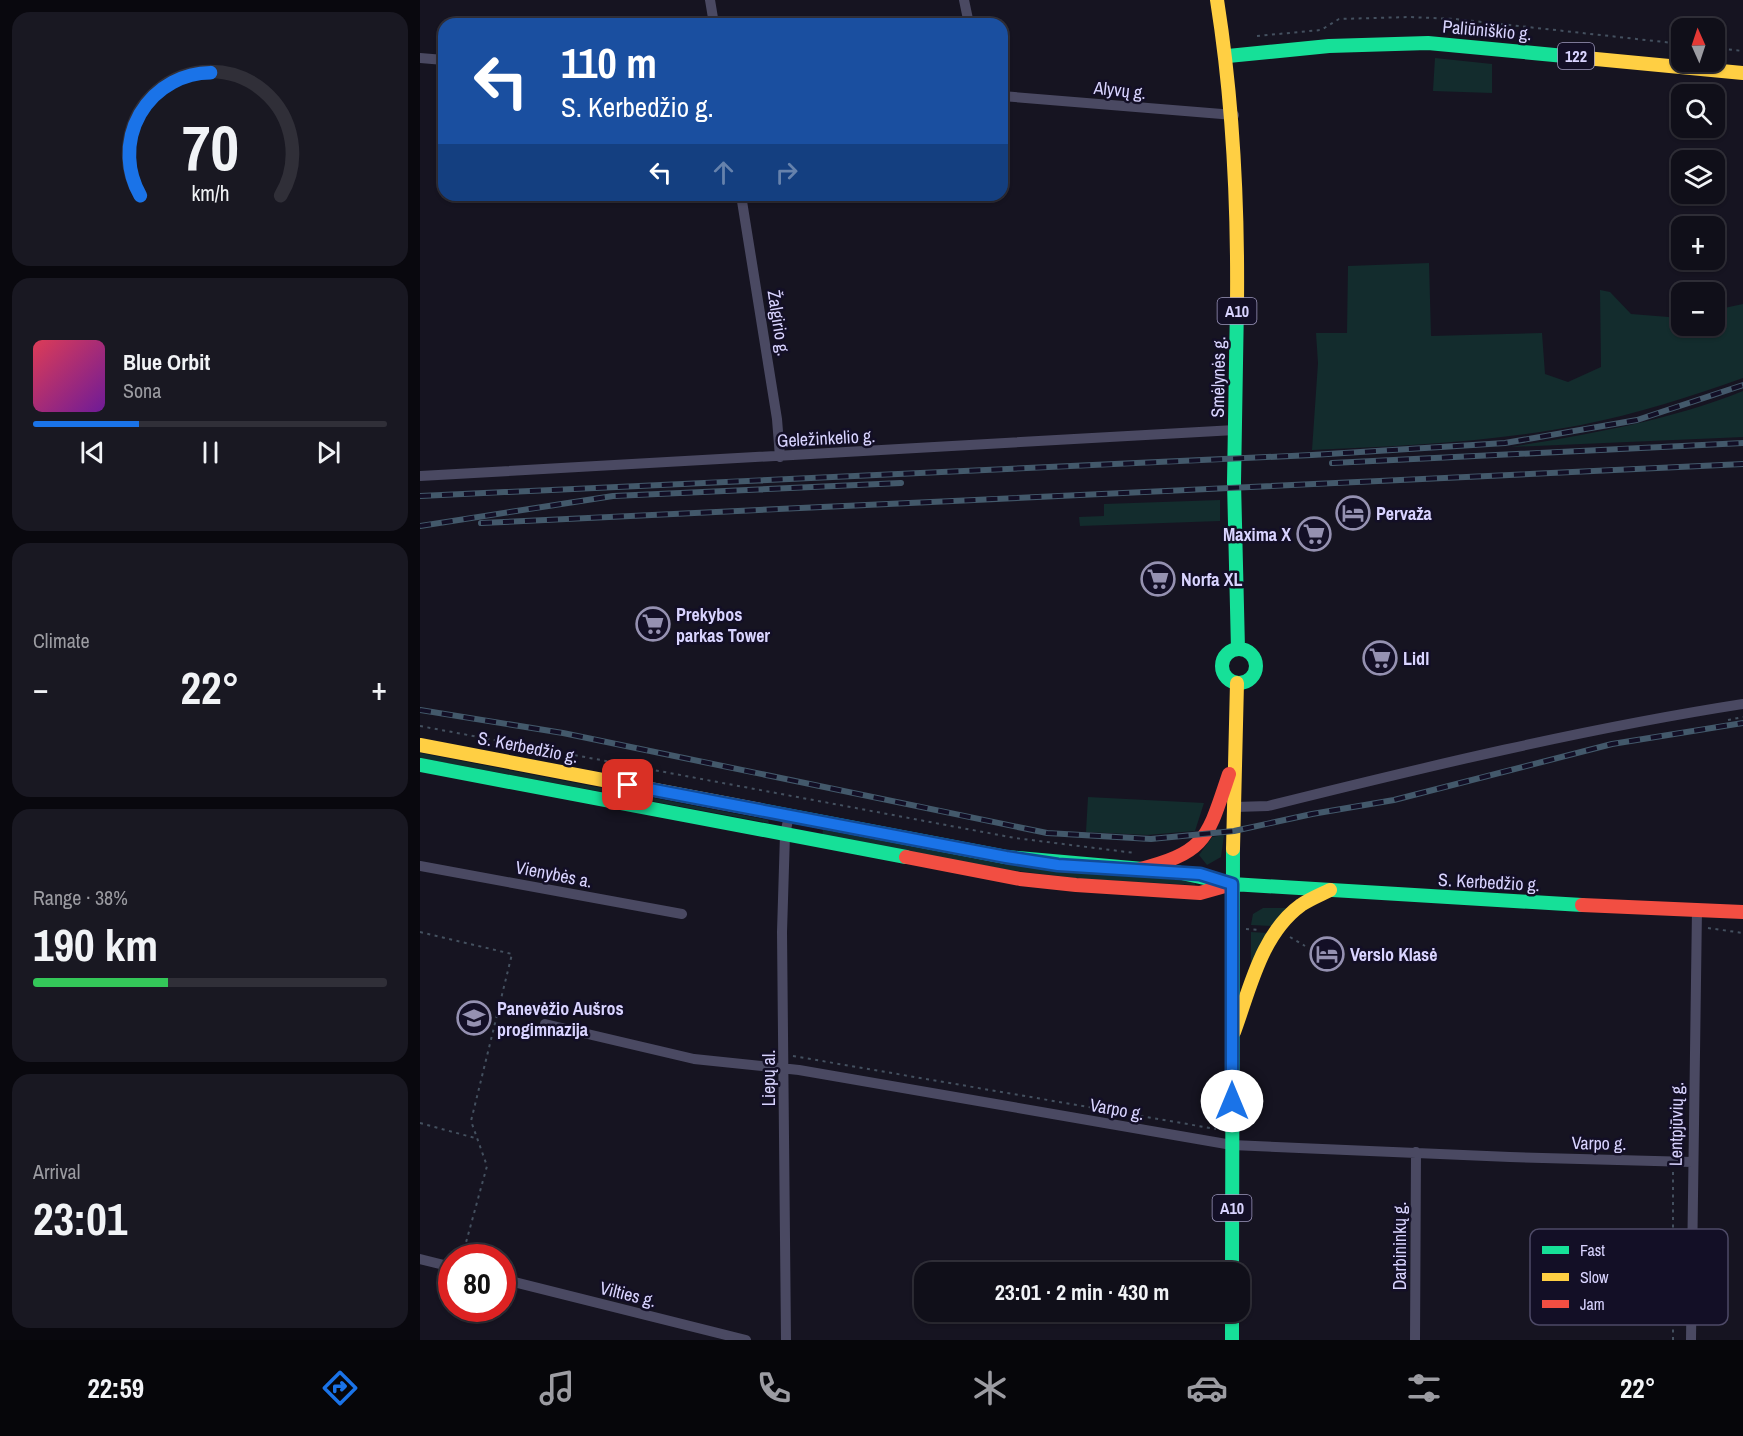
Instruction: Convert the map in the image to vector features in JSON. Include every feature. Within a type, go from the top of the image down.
[{"type":"main road","name":"Smėlynės g.","points":[[1217,0],[1228,56],[1234,116],[1238,260],[1235,430],[1238,649]]},
{"type":"main road","name":"Paliūniškio g.","points":[[1228,56],[1329,46],[1428,43],[1743,73]]},
{"type":"main road","points":[[1238,649],[1248,651],[1256,664],[1251,678],[1237,683],[1228,680],[1221,668],[1225,655],[1238,649]]},
{"type":"main road","name":"A10","points":[[1232,1262],[1232,884],[1237,683]]},
{"type":"main road","name":"S. Kerbedžio g.","points":[[420,745],[1058,865],[1200,874],[1232,884],[1520,903],[1743,912]]},
{"type":"main road","points":[[1137,870],[1174,861],[1198,848],[1214,820],[1234,757]]},
{"type":"main road","name":"S. Kerbedžio g.","points":[[420,765],[1020,879],[1200,893],[1232,884]]},
{"type":"main road","points":[[1233,1036],[1260,964],[1278,931],[1296,908],[1330,890]]},
{"type":"main road","points":[[1232,1322],[1232,1340]]},
{"type":"street","points":[[710,0],[713,18]]},
{"type":"street","points":[[964,0],[968,18]]},
{"type":"street","points":[[420,58],[438,60]]},
{"type":"street","name":"Alyvų g.","points":[[1008,97],[1234,116]]},
{"type":"street","name":"Žalgirio g.","points":[[742,201],[777,419],[780,457]]},
{"type":"street","name":"Geležinkelio g.","points":[[420,476],[1235,430]]},
{"type":"street","points":[[1235,807],[1268,806],[1533,743],[1659,717],[1743,704]]},
{"type":"street","name":"Liepų al.","points":[[786,1340],[785,1054],[782,932],[785,834],[789,816]]},
{"type":"street","name":"Vienybės a.","points":[[420,866],[682,914]]},
{"type":"street","name":"Lentpjūvių g.","points":[[1692,1229],[1697,909]]},
{"type":"street","name":"Varpo g.","points":[[545,1023],[694,1059],[785,1068],[1232,1145],[1692,1162]]},
{"type":"street","name":"Darbininkų g.","points":[[1415,1340],[1416,1152]]},
{"type":"street","points":[[420,1259],[438,1264]]},
{"type":"street","name":"Vilties g.","points":[[516,1282],[746,1340]]},
{"type":"street","name":"Lentpjūvių g.","points":[[1691,1325],[1691,1340]]},
{"type":"path","points":[[1257,36],[1321,30],[1339,19],[1410,17],[1455,19],[1671,43]]},
{"type":"path","points":[[1725,49],[1743,51]]},
{"type":"path","points":[[420,726],[1014,838],[1140,853]]},
{"type":"path","points":[[1696,926],[1743,933]]},
{"type":"path","points":[[1278,931],[1305,946]]},
{"type":"path","points":[[420,932],[512,954],[471,1121],[475,1138],[487,1166],[466,1244]]},
{"type":"path","points":[[785,1054],[1216,1129],[1215,1142]]},
{"type":"path","points":[[420,1123],[475,1138]]},
{"type":"path","points":[[1673,1161],[1673,1229]]},
{"type":"green space","points":[[1435,58],[1492,64],[1492,93],[1433,91]]},
{"type":"green space","points":[[1429,263],[1431,336],[1542,333],[1545,374],[1568,382],[1601,367],[1600,290],[1610,292],[1631,314],[1671,317],[1671,336],[1725,336],[1725,308],[1743,304],[1743,378],[1602,421],[1548,431],[1447,442],[1312,450],[1318,363],[1316,333],[1347,333],[1348,266]]},
{"type":"green space","points":[[1743,391],[1743,437],[1511,447],[1599,431],[1686,411]]},
{"type":"green space","points":[[1220,500],[1220,521],[1080,526],[1079,517],[1104,516],[1104,504]]},
{"type":"green space","points":[[420,753],[768,820],[769,823],[420,758]]},
{"type":"green space","points":[[1088,797],[1204,803],[1195,831],[1147,835],[1086,832]]},
{"type":"green space","points":[[823,830],[1048,870],[1195,881],[1195,885],[1083,879],[1009,870],[822,836]]},
{"type":"green space","points":[[1224,835],[1221,857],[1207,865],[1199,855],[1212,837]]},
{"type":"green space","points":[[1263,908],[1287,908],[1273,926],[1251,925],[1253,914]]},
{"type":"green space","points":[[1251,932],[1268,933],[1251,969]]},
{"type":"railway","points":[[420,496],[1312,455],[1505,443],[1637,420],[1743,385]]},
{"type":"railway","points":[[1332,463],[1743,443]]},
{"type":"railway","points":[[481,523],[1743,464]]},
{"type":"railway","points":[[420,526],[613,496],[901,483]]},
{"type":"railway","points":[[420,710],[563,733],[1047,833],[1151,839],[1234,831],[1312,814],[1394,800],[1612,744],[1743,723]]},
{"type":"traffic: fast","points":[[1228,56],[1329,46],[1428,43],[1575,57]]},
{"type":"traffic: fast","points":[[1237,304],[1234,482],[1238,649]]},
{"type":"traffic: fast","points":[[1239,649],[1251,654],[1256,666],[1251,678],[1239,683],[1227,678],[1222,666],[1227,654],[1239,649]]},
{"type":"traffic: fast","points":[[420,765],[906,857]]},
{"type":"traffic: fast","points":[[760,810],[1006,857],[1177,872],[1232,884]]},
{"type":"traffic: fast","points":[[1232,1262],[1233,849]]},
{"type":"traffic: fast","points":[[1232,884],[1582,905]]},
{"type":"traffic: fast","points":[[1232,1322],[1232,1340]]},
{"type":"traffic: slow","points":[[1217,0],[1227,76],[1233,152],[1237,228],[1237,304]]},
{"type":"traffic: slow","points":[[1575,57],[1743,73]]},
{"type":"traffic: slow","points":[[1233,849],[1237,683]]},
{"type":"traffic: slow","points":[[420,745],[760,810]]},
{"type":"traffic: slow","points":[[1234,1032],[1258,963],[1276,931],[1301,905],[1330,890]]},
{"type":"traffic: jam","points":[[1137,870],[1178,857],[1201,840],[1215,814],[1229,774]]},
{"type":"traffic: jam","points":[[906,857],[1020,879],[1076,885],[1200,893],[1232,884]]},
{"type":"traffic: jam","points":[[1582,905],[1743,912]]},
{"type":"place","name":"Pervaža","points":[[1353,513]]},
{"type":"place","name":"Maxima X","points":[[1314,534]]},
{"type":"place","name":"Norfa XL","points":[[1158,579]]},
{"type":"place","name":"Prekybos parkas Tower","points":[[653,624]]},
{"type":"place","name":"Lidl","points":[[1380,658]]},
{"type":"place","name":"Verslo Klasė","points":[[1327,954]]},
{"type":"place","name":"Panevėžio Aušros progimnazija","points":[[474,1018]]},
{"type":"route","points":[[628,785],[1006,857],[1058,865],[1200,874],[1232,884],[1232,1101]]}]
